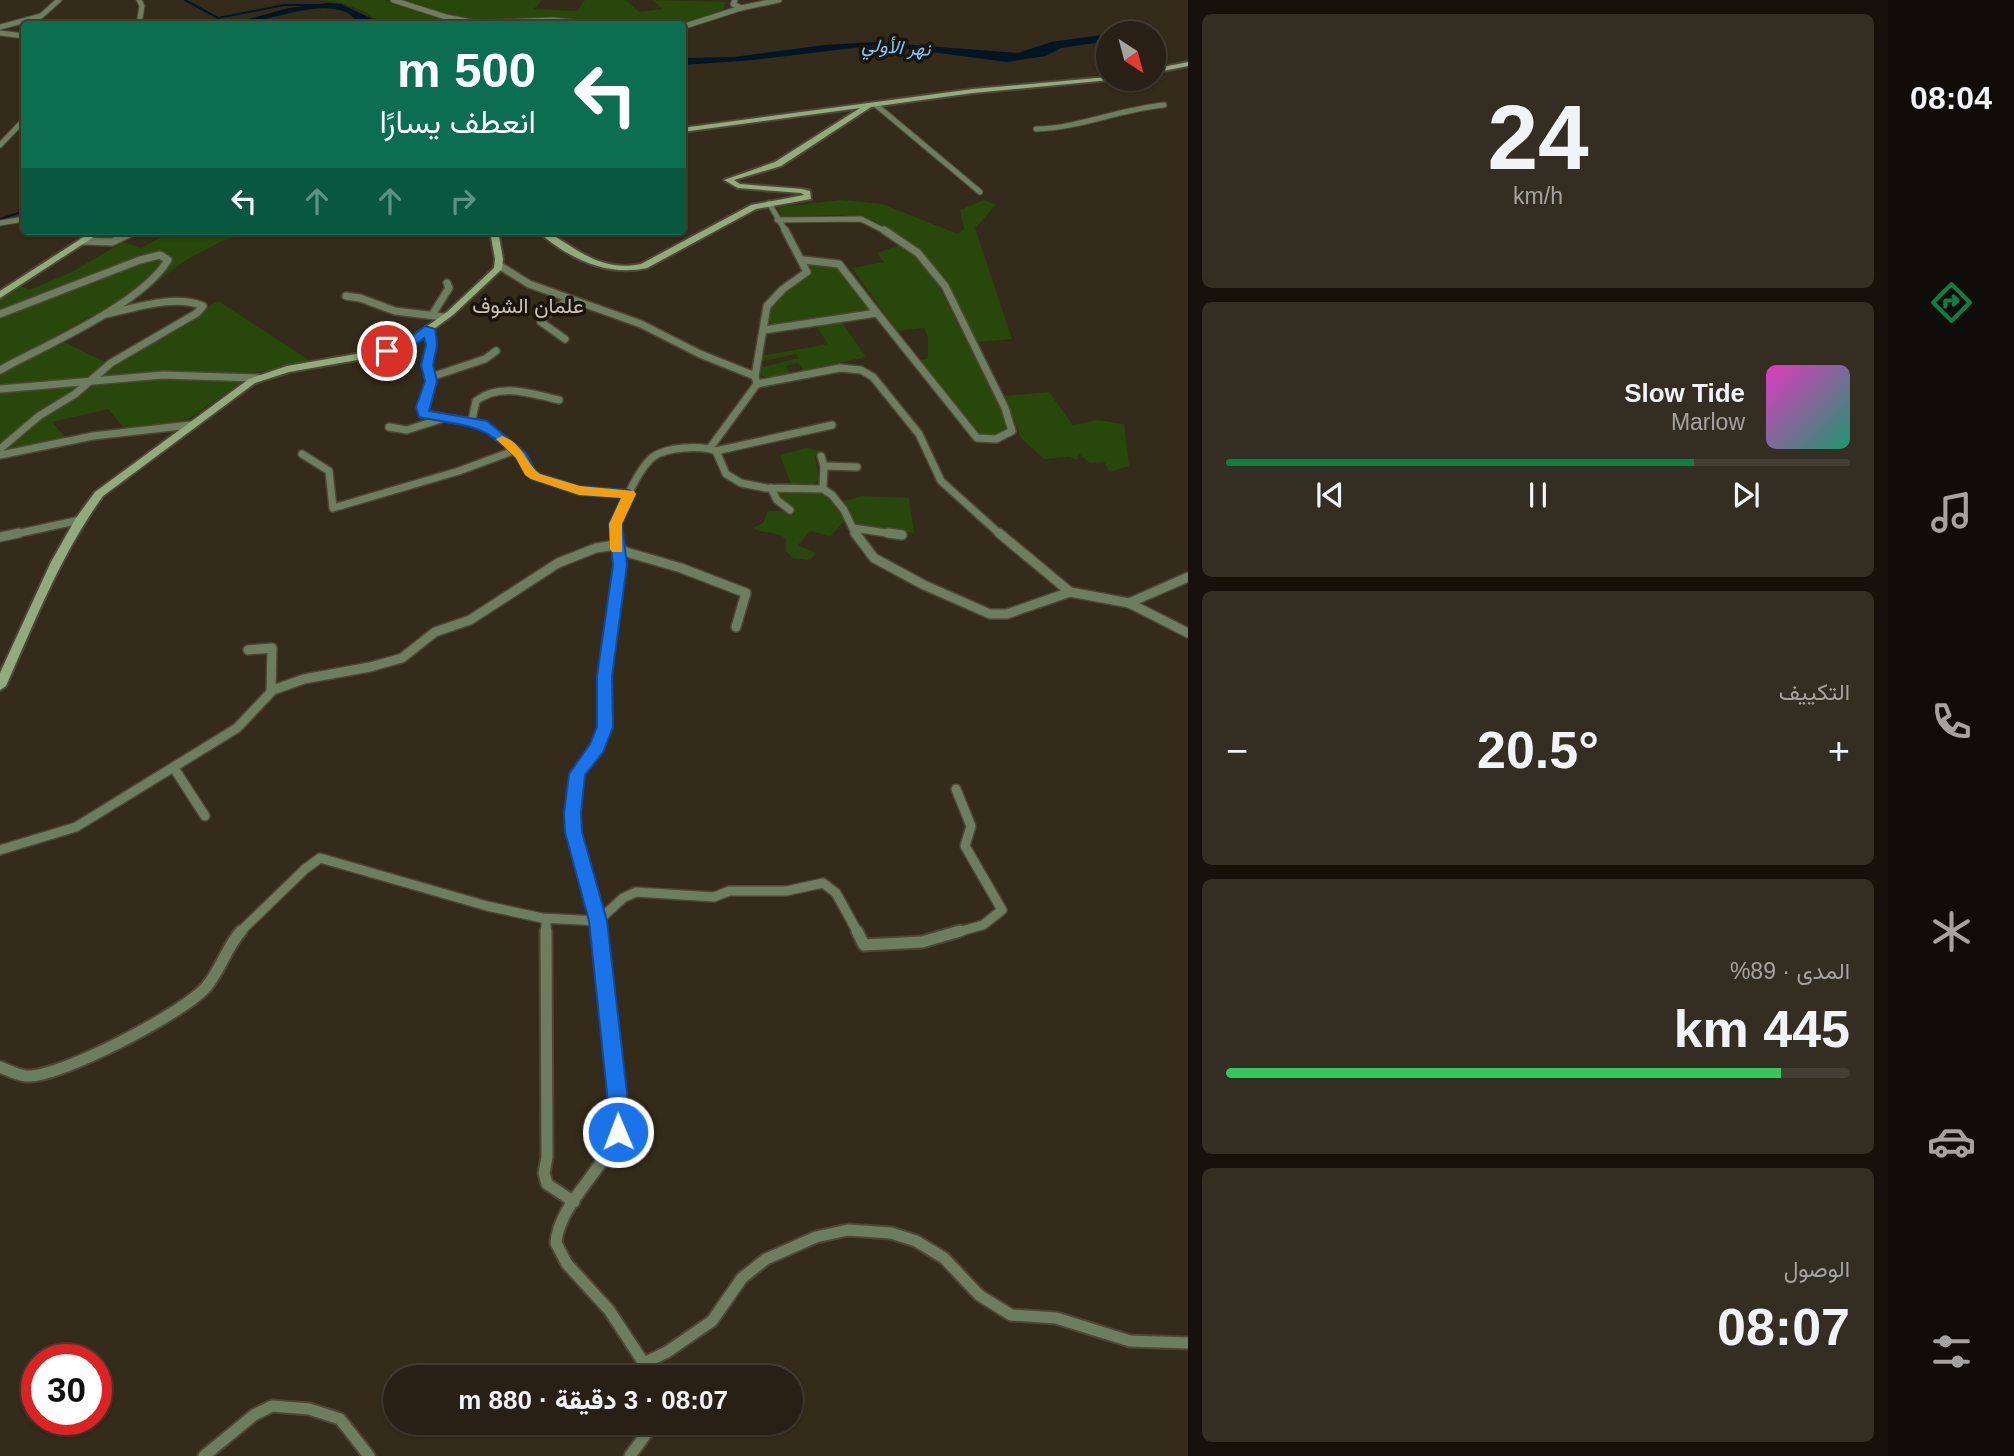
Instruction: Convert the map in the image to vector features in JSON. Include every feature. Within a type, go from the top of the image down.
[{"type":"main road","points":[[686,129],[872,106]]},
{"type":"street","points":[[22,21],[45,15],[59,0]]},
{"type":"street","points":[[139,0],[142,6],[140,21]]},
{"type":"street","points":[[393,0],[467,21]]},
{"type":"street","points":[[735,0],[733,4],[741,8]]},
{"type":"street","points":[[686,26],[741,8],[779,0]]},
{"type":"street","points":[[0,27],[21,21]]},
{"type":"street","points":[[528,21],[562,21]]},
{"type":"street","points":[[0,33],[21,36]]},
{"type":"street","points":[[1166,68],[1188,64]]},
{"type":"street","points":[[548,235],[599,266],[629,270],[649,264],[750,209],[769,203],[802,200],[809,196],[798,190],[734,186],[728,180],[778,164],[872,106],[973,91],[1096,80]]},
{"type":"street","points":[[1036,128],[1089,123],[1139,108],[1164,105]]},
{"type":"street","points":[[872,106],[980,192]]},
{"type":"street","points":[[0,145],[21,123]]},
{"type":"street","points":[[713,449],[756,380],[769,302],[807,272],[803,260],[769,203]]},
{"type":"street","points":[[777,220],[861,219],[876,224],[918,253],[945,286],[980,355],[1005,408],[1012,431],[1009,435],[997,439],[977,438],[837,262],[803,260]]},
{"type":"street","points":[[0,223],[21,220]]},
{"type":"street","points":[[0,295],[93,235]]},
{"type":"street","points":[[83,241],[112,242],[127,235]]},
{"type":"street","points":[[495,235],[500,266],[522,281],[568,300],[641,324],[756,380],[840,368],[854,368],[868,373],[919,434],[941,481],[1028,559],[1070,592],[1129,603],[1188,633]]},
{"type":"street","points":[[0,314],[140,260],[156,256],[166,258],[167,265],[154,281],[0,370]]},
{"type":"street","points":[[0,389],[180,374],[258,378],[395,349],[411,343],[429,329],[500,266]]},
{"type":"street","points":[[432,315],[449,288],[447,283]]},
{"type":"street","points":[[346,296],[360,298],[395,311],[444,317]]},
{"type":"street","points":[[565,339],[541,322],[546,315],[568,300]]},
{"type":"street","points":[[0,449],[39,416],[75,394],[126,352],[197,313],[203,306],[196,302],[182,302],[97,316]]},
{"type":"street","points":[[764,330],[877,313]]},
{"type":"street","points":[[429,329],[432,345],[427,365],[431,377],[422,411],[426,416],[472,420],[489,428],[521,456],[529,472],[536,477],[579,491],[629,494]]},
{"type":"street","points":[[431,377],[485,359],[496,351]]},
{"type":"street","points":[[0,686],[56,562],[80,520],[99,494],[190,425],[258,378]]},
{"type":"street","points":[[472,420],[475,401],[486,393],[502,391],[559,400]]},
{"type":"street","points":[[389,428],[407,430],[441,419]]},
{"type":"street","points":[[0,455],[93,436],[190,425]]},
{"type":"street","points":[[832,425],[713,449],[683,448],[657,454],[646,465],[615,524],[620,565],[605,676],[605,727],[597,747],[577,774],[573,796],[573,832],[598,921],[617,1093],[618,1132],[608,1153],[574,1202],[556,1236],[558,1252],[591,1293],[611,1312],[644,1363],[667,1352],[712,1321],[742,1278],[766,1259],[816,1237],[848,1230],[891,1233],[916,1241],[944,1258],[979,1296],[1011,1315],[1056,1318],[1130,1341],[1188,1343]]},
{"type":"street","points":[[713,449],[726,474],[733,480],[771,488],[823,489],[832,495],[859,541],[874,558],[924,585],[990,614],[1007,614],[1070,592]]},
{"type":"street","points":[[302,454],[329,471],[332,508],[459,471],[513,450]]},
{"type":"street","points":[[821,456],[824,466],[823,489]]},
{"type":"street","points":[[824,466],[857,467]]},
{"type":"street","points":[[771,488],[777,500],[790,510]]},
{"type":"street","points":[[0,537],[80,520]]},
{"type":"street","points":[[853,528],[902,535]]},
{"type":"street","points":[[0,850],[76,827],[243,724],[271,691],[295,682],[404,658],[438,629],[468,621],[525,583],[563,562],[600,548],[616,545],[626,552],[681,568],[746,593],[736,627]]},
{"type":"street","points":[[1129,603],[1188,577]]},
{"type":"street","points":[[248,650],[272,648],[271,691]]},
{"type":"street","points":[[173,768],[205,816]]},
{"type":"street","points":[[0,1067],[27,1076],[61,1067],[135,1036],[191,1002],[207,986],[238,934],[305,869],[320,858],[448,896],[546,919],[598,921],[623,898],[636,892],[714,897],[729,891],[786,891],[823,883],[836,892],[864,945],[922,943],[983,925],[1002,910],[965,846],[971,826],[956,789]]},
{"type":"street","points":[[546,919],[547,1117],[544,1173],[547,1184],[574,1202]]},
{"type":"street","points":[[204,1456],[254,1415],[272,1406],[309,1409],[340,1419],[369,1456]]},
{"type":"street","points":[[630,1456],[645,1435]]},
{"type":"green space","points":[[321,0],[385,0],[452,21],[379,21],[343,3]]},
{"type":"green space","points":[[406,0],[542,0],[534,9],[577,11],[585,0],[626,0],[639,12],[663,9],[652,0],[726,2],[723,10],[686,22],[554,18],[485,21],[450,15]]},
{"type":"green space","points":[[842,200],[882,204],[958,234],[964,229],[960,210],[984,200],[996,205],[975,228],[1012,339],[978,342],[943,276],[921,252],[875,221],[843,215],[782,217],[778,207]]},
{"type":"green space","points":[[165,235],[246,235],[226,239],[186,260],[124,306],[89,317],[54,337],[107,363],[83,382],[160,378],[243,382],[188,419],[126,430],[108,409],[52,422],[66,438],[0,454],[0,298],[21,286],[29,290],[72,272],[123,242],[141,248]]},
{"type":"green space","points":[[900,245],[914,254],[932,273],[999,404],[1007,427],[1005,431],[983,437],[972,428],[920,360],[928,358],[928,337],[924,328],[897,331],[852,268],[884,262],[877,253]]},
{"type":"green space","points":[[815,262],[834,263],[870,310],[774,326],[770,323],[769,315],[772,307],[783,294],[811,274],[811,265]]},
{"type":"green space","points":[[218,301],[312,362],[243,375],[179,372],[103,374],[129,353]]},
{"type":"green space","points":[[841,321],[866,357],[804,371],[798,363],[786,366],[790,373],[772,379],[756,374],[758,368],[799,358],[796,354],[759,362],[760,356],[828,344],[815,324]]},
{"type":"green space","points":[[1049,392],[1073,425],[1097,420],[1124,424],[1129,466],[1110,472],[1104,462],[1090,463],[1079,454],[1077,460],[1069,457],[1044,459],[1021,438],[1005,396]]},
{"type":"green space","points":[[806,448],[821,451],[815,457],[819,479],[813,485],[791,484],[780,455]]},
{"type":"green space","points":[[781,491],[820,493],[826,496],[845,521],[830,536],[810,531],[798,545],[816,553],[810,560],[792,558],[786,551],[786,539],[782,536],[753,528],[763,523],[768,511],[785,511],[788,507],[777,494]]},
{"type":"green space","points":[[862,496],[909,498],[914,533],[853,523],[841,502]]},
{"type":"water","points":[[341,4],[377,21],[357,21],[346,12],[330,8],[257,21],[241,21],[289,8]]},
{"type":"water","name":"نهر الأولي","points":[[1096,36],[1096,43],[1061,48],[1046,56],[1007,62],[878,45],[754,60],[686,65],[686,58],[734,57],[824,45],[875,42],[1018,53],[1051,42]]},
{"type":"waterway","points":[[185,0],[218,18],[284,5],[320,5]]},
{"type":"waterway","points":[[0,219],[21,212]]},
{"type":"slow traffic","points":[[502,439],[521,456],[529,472],[536,477],[579,491],[629,494],[615,524],[617,549]]},
{"type":"district","name":"علمان الشوف","points":[[528,305]]},
{"type":"route","points":[[387,351],[407,345],[429,329],[432,345],[427,365],[431,381],[422,407],[423,414],[441,419],[472,420],[482,424],[521,456],[529,472],[536,477],[579,491],[629,494],[615,524],[620,565],[605,676],[605,727],[597,747],[577,774],[573,813],[573,832],[594,898],[603,956],[619,1114],[618,1132]]}]
